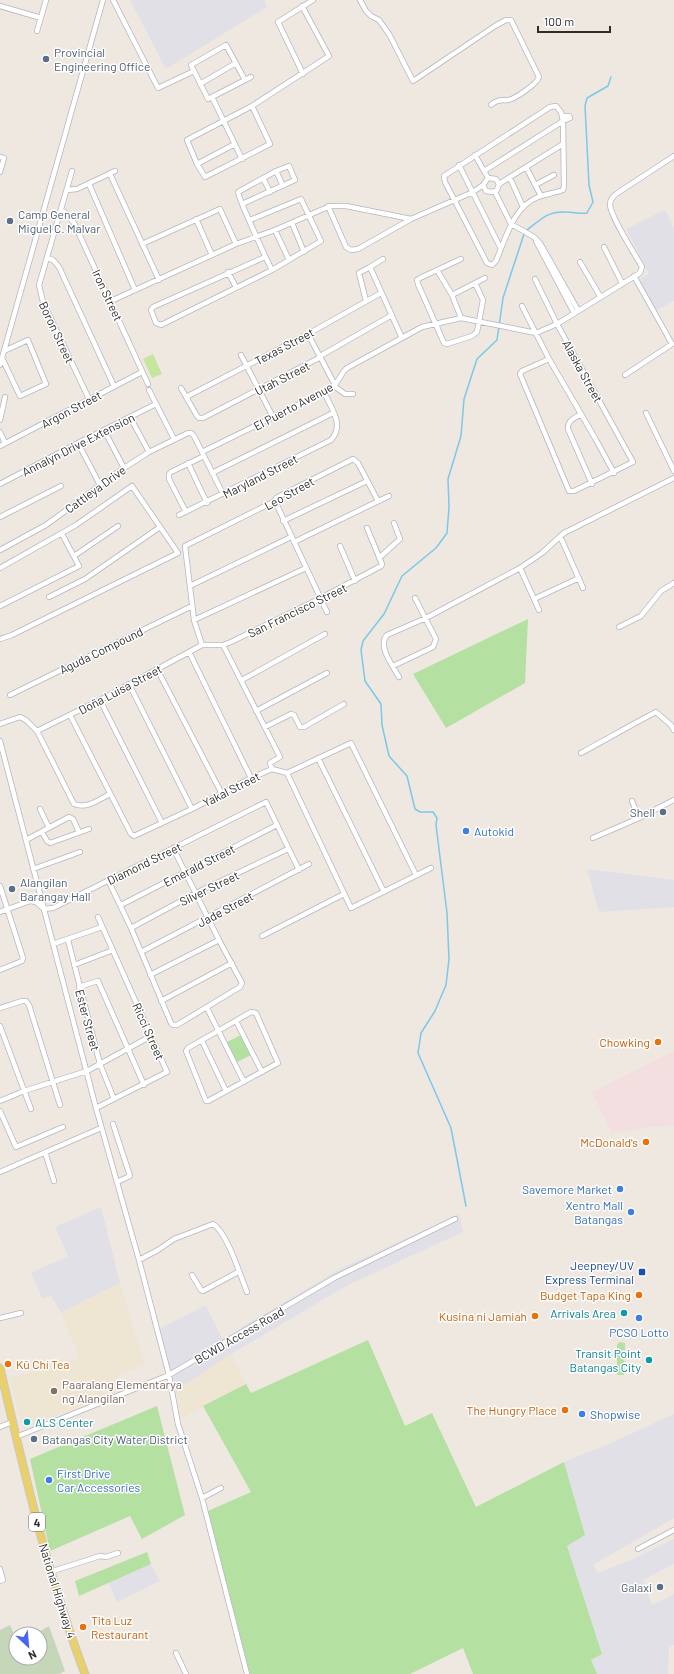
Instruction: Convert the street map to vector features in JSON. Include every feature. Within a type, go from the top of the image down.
[{"type":"main road","name":"National Highway 4","points":[[0,1368],[50,1572],[85,1674]]},
{"type":"street","points":[[37,31],[46,0]]},
{"type":"street","points":[[0,365],[103,0]]},
{"type":"street","points":[[113,0],[158,88],[194,71]]},
{"type":"street","points":[[303,74],[278,22],[303,4],[313,0]]},
{"type":"street","points":[[360,0],[366,11],[371,16],[379,20],[389,34],[413,81],[495,26],[508,19],[511,20],[539,78],[537,82],[513,99],[499,100],[491,105]]},
{"type":"street","points":[[252,106],[270,144],[208,177],[204,175],[197,164],[187,140],[252,106],[329,56],[303,4]]},
{"type":"street","points":[[0,6],[41,18]]},
{"type":"street","points":[[245,80],[226,45],[191,65],[208,99],[251,77]]},
{"type":"street","points":[[200,84],[236,63]]},
{"type":"street","points":[[212,97],[242,159]]},
{"type":"street","points":[[552,106],[559,108],[563,118],[563,190],[541,196],[523,207],[517,213],[494,264],[489,265],[454,201],[443,178],[445,174],[552,106]]},
{"type":"street","points":[[484,171],[563,118]]},
{"type":"street","points":[[197,164],[235,144]]},
{"type":"street","points":[[495,192],[499,184],[563,144]]},
{"type":"street","points":[[475,155],[488,178]]},
{"type":"street","points":[[536,333],[557,324],[600,296],[640,273],[642,267],[615,218],[610,203],[612,198],[618,192],[674,156]]},
{"type":"street","points":[[0,157],[4,158],[0,172]]},
{"type":"street","points":[[459,165],[501,249]]},
{"type":"street","points":[[242,204],[295,180],[290,167],[287,166],[276,171],[238,192],[242,204],[265,257],[272,270]]},
{"type":"street","points":[[526,167],[541,196]]},
{"type":"street","name":"Boron Street","points":[[72,171],[39,285],[41,297],[89,399]]},
{"type":"street","points":[[66,190],[74,190],[115,171]]},
{"type":"street","points":[[276,171],[283,186]]},
{"type":"street","points":[[110,174],[159,280]]},
{"type":"street","points":[[535,185],[554,174]]},
{"type":"street","points":[[263,178],[270,192]]},
{"type":"street","points":[[488,178],[496,179],[499,184]]},
{"type":"street","points":[[328,206],[346,247],[351,250],[358,249],[412,219],[473,192],[483,185],[488,178]]},
{"type":"street","points":[[510,178],[523,207]]},
{"type":"street","points":[[89,184],[135,290]]},
{"type":"street","points":[[483,185],[486,191],[495,192]]},
{"type":"street","points":[[495,192],[511,224],[534,237],[544,250],[576,312]]},
{"type":"street","points":[[250,220],[299,198],[303,201],[310,214],[321,241],[272,270],[161,324],[158,325],[156,323],[151,310],[153,307],[228,272],[265,257]]},
{"type":"street","points":[[111,301],[236,244],[292,223],[328,206],[346,206],[412,219]]},
{"type":"street","points":[[142,244],[220,209],[236,244]]},
{"type":"street","name":"Iron Street","points":[[61,210],[66,213],[74,223],[148,384]]},
{"type":"street","points":[[196,219],[212,255]]},
{"type":"street","points":[[292,223],[304,252]]},
{"type":"street","points":[[275,230],[289,260]]},
{"type":"street","points":[[604,247],[622,283]]},
{"type":"street","points":[[47,258],[53,260],[59,267],[114,386]]},
{"type":"street","points":[[366,301],[359,273],[383,259]]},
{"type":"street","points":[[461,259],[418,280],[418,284],[442,341],[447,344],[477,332],[483,298],[475,283]]},
{"type":"street","points":[[580,262],[600,296]]},
{"type":"street","points":[[370,267],[402,338]]},
{"type":"street","points":[[437,270],[452,295],[461,318]]},
{"type":"street","points":[[228,272],[236,287]]},
{"type":"street","points":[[625,375],[672,344],[634,276]]},
{"type":"street","points":[[452,295],[485,278]]},
{"type":"street","name":"Alaska Street","points":[[535,279],[557,324],[633,462],[614,473]]},
{"type":"street","name":"Texas Street","points":[[186,397],[308,334],[381,293]]},
{"type":"street","points":[[522,306],[549,360],[582,414],[614,473],[574,491],[569,491],[522,382],[520,374],[522,371],[549,360]]},
{"type":"street","name":"Utah Street","points":[[181,388],[199,418],[259,390],[320,357],[392,315]]},
{"type":"street","name":"El Puerto Avenue","points":[[186,512],[169,478],[169,474],[171,472],[273,417],[324,392],[334,386],[347,368],[422,327],[461,318],[536,333]]},
{"type":"street","points":[[308,334],[334,386],[345,394],[354,394]]},
{"type":"street","points":[[2,358],[20,396],[46,384],[28,340],[4,351]]},
{"type":"street","points":[[241,355],[273,417]]},
{"type":"street","name":"Argon Street","points":[[0,446],[142,372]]},
{"type":"street","points":[[149,390],[174,439]]},
{"type":"street","points":[[212,473],[333,413],[324,392]]},
{"type":"street","points":[[0,420],[5,397]]},
{"type":"street","name":"Annalyn Drive Extension","points":[[0,484],[156,404]]},
{"type":"street","name":"Maryland Street","points":[[179,515],[207,503],[331,440],[337,432],[338,424],[333,413]]},
{"type":"street","points":[[646,413],[674,471]]},
{"type":"street","points":[[582,414],[569,421],[568,429],[592,484]]},
{"type":"street","points":[[130,417],[149,452]]},
{"type":"street","points":[[104,430],[124,468]]},
{"type":"street","points":[[0,432],[5,443]]},
{"type":"street","name":"Cattleya Drive","points":[[0,550],[46,525],[124,468],[149,452],[174,439],[191,433],[203,454]]},
{"type":"street","points":[[78,443],[100,485]]},
{"type":"street","points":[[203,454],[223,494]]},
{"type":"street","name":"Leo Street","points":[[190,586],[185,546],[275,501],[276,498],[353,459],[358,463],[378,501]]},
{"type":"street","points":[[188,463],[207,503]]},
{"type":"street","points":[[399,677],[383,647],[386,636],[426,618],[520,568],[542,553],[560,536],[674,478]]},
{"type":"street","points":[[283,521],[368,481]]},
{"type":"street","points":[[0,517],[61,486]]},
{"type":"street","points":[[0,568],[62,534],[132,486],[178,553],[12,635],[0,639]]},
{"type":"street","points":[[294,542],[389,496]]},
{"type":"street","points":[[275,501],[283,521],[327,612]]},
{"type":"street","points":[[367,528],[380,558],[400,539],[394,523]]},
{"type":"street","points":[[74,556],[118,526]]},
{"type":"street","points":[[49,597],[86,579],[160,527]]},
{"type":"street","points":[[0,606],[79,566],[62,534]]},
{"type":"street","points":[[560,536],[583,588]]},
{"type":"street","points":[[202,645],[194,620],[190,586],[291,537]]},
{"type":"street","points":[[340,546],[355,581]]},
{"type":"street","name":"San Francisco Street","points":[[202,645],[223,645],[321,598],[381,566],[382,564],[380,558]]},
{"type":"street","points":[[194,620],[306,568]]},
{"type":"street","points":[[520,568],[539,610]]},
{"type":"street","points":[[534,599],[578,578]]},
{"type":"street","points":[[619,627],[641,616],[661,591],[674,583]]},
{"type":"street","points":[[393,666],[433,647],[436,644],[436,639],[415,598]]},
{"type":"street","name":"Aguda Compound","points":[[10,695],[192,606]]},
{"type":"street","points":[[242,680],[325,634]]},
{"type":"street","name":"Doña Luisa Street","points":[[37,731],[100,700],[202,645]]},
{"type":"street","points":[[223,645],[280,756],[270,763],[272,769]]},
{"type":"street","points":[[189,652],[251,778]]},
{"type":"street","points":[[157,669],[222,794]]},
{"type":"street","points":[[256,711],[327,673]]},
{"type":"street","points":[[130,684],[192,809]]},
{"type":"street","points":[[100,700],[162,824]]},
{"type":"street","points":[[265,727],[291,714],[294,715],[300,727],[304,727],[344,704]]},
{"type":"street","points":[[581,753],[620,730],[656,712],[671,725],[674,730]]},
{"type":"street","points":[[0,724],[20,717],[26,720],[37,731],[74,804],[86,806],[110,794],[70,715]]},
{"type":"street","points":[[0,741],[101,1128],[139,1260],[169,1375],[178,1424],[202,1498],[248,1674]]},
{"type":"street","points":[[416,875],[351,743],[287,773],[351,908],[431,868]]},
{"type":"street","points":[[318,758],[384,892]]},
{"type":"street","name":"Yakal Street","points":[[110,794],[131,834],[134,836],[162,824],[251,778],[272,769],[287,773]]},
{"type":"street","points":[[593,838],[639,818],[674,800]]},
{"type":"street","points":[[632,801],[639,818]]},
{"type":"street","name":"Diamond Street","points":[[44,909],[53,908],[266,802],[277,825]]},
{"type":"street","points":[[40,809],[49,828]]},
{"type":"street","points":[[26,840],[71,817],[79,832]]},
{"type":"street","points":[[277,825],[299,870]]},
{"type":"street","name":"Emerald Street","points":[[121,905],[277,825]]},
{"type":"street","points":[[42,832],[47,841],[50,843],[89,828]]},
{"type":"street","points":[[108,880],[121,905],[161,1001],[173,1025],[177,1025],[207,1008],[242,985],[242,983],[218,940],[173,848]]},
{"type":"street","name":"Silver Street","points":[[131,928],[288,849]]},
{"type":"street","points":[[33,869],[80,852]]},
{"type":"street","name":"Jade Street","points":[[140,952],[208,918],[309,864]]},
{"type":"street","points":[[0,886],[23,960],[0,970]]},
{"type":"street","points":[[262,936],[344,894]]},
{"type":"street","points":[[0,912],[30,901],[36,902],[44,909]]},
{"type":"street","name":"Ricci Street","points":[[96,1108],[167,1072],[98,917]]},
{"type":"street","points":[[53,944],[102,927]]},
{"type":"street","name":"Ester Street","points":[[68,940],[100,1064],[114,1099]]},
{"type":"street","points":[[150,975],[218,940]]},
{"type":"street","points":[[74,965],[113,950]]},
{"type":"street","points":[[161,1001],[232,964]]},
{"type":"street","points":[[79,987],[98,981],[144,1085]]},
{"type":"street","points":[[0,1008],[22,1001],[26,1001],[29,1005],[60,1105]]},
{"type":"street","points":[[207,1008],[244,1082]]},
{"type":"street","points":[[254,1012],[278,1063],[206,1101],[186,1051],[188,1048],[219,1031],[254,1012]]},
{"type":"street","points":[[236,1021],[262,1072]]},
{"type":"street","points":[[0,1026],[31,1109]]},
{"type":"street","points":[[0,1101],[53,1081],[87,1071],[151,1036]]},
{"type":"street","points":[[202,1040],[226,1091]]},
{"type":"street","points":[[0,1111],[16,1147],[63,1127]]},
{"type":"street","points":[[114,1124],[130,1176],[117,1182]]},
{"type":"street","points":[[0,1172],[101,1128]]},
{"type":"street","points":[[45,1152],[54,1181]]},
{"type":"street","name":"BCWD Access Road","points":[[16,1437],[169,1375],[334,1278],[455,1219]]},
{"type":"street","points":[[139,1260],[158,1250],[174,1239],[213,1224],[221,1230],[247,1292]]},
{"type":"street","points":[[192,1275],[203,1291],[238,1272]]},
{"type":"street","points":[[0,1318],[21,1313]]},
{"type":"street","points":[[0,1427],[12,1422]]},
{"type":"street","points":[[202,1498],[221,1488]]},
{"type":"street","points":[[638,1549],[674,1530]]},
{"type":"street","points":[[50,1572],[100,1556],[118,1553]]},
{"type":"street","points":[[0,1569],[3,1580],[0,1581]]},
{"type":"street","points":[[176,1653],[186,1674]]},
{"type":"shaded area","points":[[130,0],[264,0],[267,7],[166,69]]},
{"type":"shaded area","points":[[665,210],[674,228],[674,301],[655,311],[639,279],[649,274],[626,229]]},
{"type":"shaded area","points":[[587,869],[674,880],[674,907],[599,912]]},
{"type":"shaded area","points":[[674,1051],[674,1126],[646,1127],[612,1133],[592,1092]]},
{"type":"shaded area","points":[[101,1207],[120,1283],[61,1313],[51,1296],[42,1298],[31,1273],[68,1256],[55,1227]]},
{"type":"shaded area","points":[[459,1214],[463,1232],[348,1285],[231,1354],[176,1391],[159,1329],[206,1305],[222,1339],[228,1336],[229,1338],[243,1329],[242,1327],[342,1268]]},
{"type":"shaded area","points":[[120,1283],[145,1365],[117,1375],[122,1390],[23,1429],[9,1378],[61,1365],[79,1357],[61,1313]]},
{"type":"shaded area","points":[[231,1354],[246,1384],[180,1419],[176,1391]]},
{"type":"shaded area","points":[[674,1414],[674,1518],[593,1565],[598,1573],[633,1559],[674,1539],[674,1564],[643,1580],[652,1605],[674,1594],[674,1645],[669,1648],[668,1674],[597,1674],[591,1660],[602,1654],[567,1546],[585,1534],[564,1462],[609,1444]]},
{"type":"shaded area","points":[[151,1564],[160,1581],[117,1602],[109,1583]]},
{"type":"green space","points":[[153,354],[162,374],[152,378],[143,359]]},
{"type":"green space","points":[[528,619],[525,683],[446,728],[413,674]]},
{"type":"green space","points":[[243,1034],[253,1054],[235,1063],[225,1043]]},
{"type":"green space","points":[[368,1340],[405,1426],[432,1413],[476,1507],[564,1462],[585,1535],[567,1546],[602,1654],[591,1660],[597,1674],[473,1674],[463,1648],[410,1674],[250,1674],[208,1511],[251,1492],[203,1406],[246,1384],[251,1393]]},
{"type":"green space","points":[[619,1342],[625,1343],[624,1375],[617,1375],[617,1345]]},
{"type":"green space","points":[[157,1406],[185,1515],[142,1539],[130,1516],[50,1551],[30,1459]]},
{"type":"green space","points":[[147,1552],[151,1564],[79,1596],[75,1581]]},
{"type":"green space","points":[[8,1626],[8,1666],[48,1666],[49,1626],[65,1671],[59,1674],[0,1674],[0,1630]]},
{"type":"waterway","points":[[527,230],[549,214],[560,212],[587,213],[593,202],[589,185],[585,106],[587,98],[608,86],[611,77]]},
{"type":"waterway","points":[[466,1206],[451,1128],[418,1053],[421,1033],[435,1011],[446,985],[449,959],[447,913],[436,825],[437,818],[433,812],[420,812],[415,809],[407,776],[389,756],[382,725],[381,704],[365,681],[361,650],[363,641],[384,614],[402,576],[436,548],[447,533],[449,507],[448,479],[461,436],[464,399],[477,359],[497,340],[503,298],[524,234]]},
{"type":"place","name":"Provincial Engineering Office","points":[[46,59]]},
{"type":"place","name":"Camp General Miguel C. Malvar","points":[[10,221]]},
{"type":"place","name":"Shell","points":[[663,812]]},
{"type":"place","name":"Autokid","points":[[466,831]]},
{"type":"place","name":"Alangilan Barangay Hall","points":[[12,889]]},
{"type":"place","name":"Chowking","points":[[658,1042]]},
{"type":"place","name":"McDonald's","points":[[646,1142]]},
{"type":"place","name":"Savemore Market","points":[[620,1189]]},
{"type":"place","name":"Xentro Mall Batangas","points":[[631,1212]]},
{"type":"place","name":"Jeepney/UV Express Terminal","points":[[642,1272]]},
{"type":"place","name":"Budget Tapa King","points":[[639,1295]]},
{"type":"place","name":"Arrivals Area","points":[[624,1313]]},
{"type":"place","name":"Kusina ni Jamiah","points":[[535,1316]]},
{"type":"place","name":"PCSO Lotto","points":[[639,1318]]},
{"type":"place","name":"Transit Point Batangas City","points":[[649,1360]]},
{"type":"place","name":"Kū Chí Tea","points":[[8,1364]]},
{"type":"place","name":"Paaralang Elementarya ng Alangilan","points":[[54,1391]]},
{"type":"place","name":"The Hungry Place","points":[[565,1410]]},
{"type":"place","name":"Shopwise","points":[[582,1414]]},
{"type":"place","name":"ALS Center","points":[[27,1422]]},
{"type":"place","name":"Batangas City Water District","points":[[34,1439]]},
{"type":"place","name":"First Drive Car Accessories","points":[[49,1480]]},
{"type":"place","name":"Galaxi","points":[[660,1587]]},
{"type":"place","name":"Tita Luz Restaurant","points":[[83,1627]]}]
